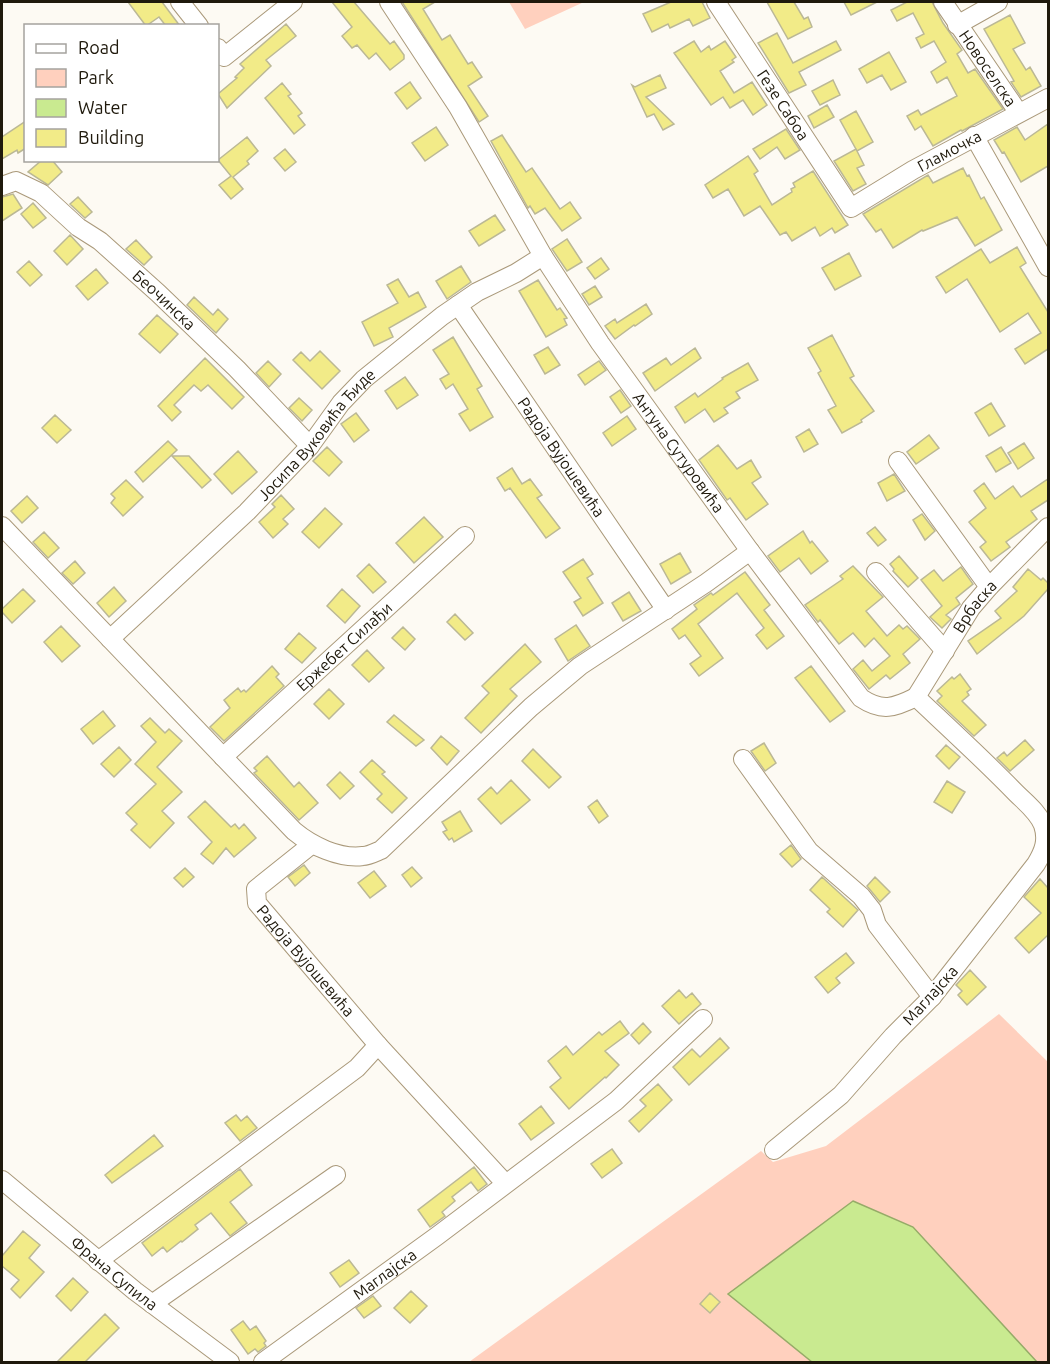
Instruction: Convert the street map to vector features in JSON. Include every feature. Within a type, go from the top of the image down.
[{"type":"street","points":[[180,2],[198,24]]},
{"type":"street","points":[[219,50],[224,57],[294,2]]},
{"type":"street","name":"Антуна Сутуровића","points":[[388,2],[458,107],[543,256],[631,387],[750,551],[861,698],[872,705],[893,708],[916,697]]},
{"type":"street","name":"Гезе Сабоа","points":[[716,2],[851,208]]},
{"type":"street","name":"Новоселска","points":[[943,2],[1018,112]]},
{"type":"street","name":"Новоселска","points":[[957,24],[998,2]]},
{"type":"street","name":"Гламочка","points":[[851,208],[913,170],[1048,98]]},
{"type":"street","points":[[974,136],[1048,267]]},
{"type":"street","name":"Беочинска","points":[[2,186],[16,180],[41,193],[78,227],[100,241],[237,369],[310,446]]},
{"type":"street","name":"Јосипа Вуковића Ђиде","points":[[110,639],[247,512],[310,446],[341,403],[364,379],[401,347],[458,305],[543,256]]},
{"type":"street","name":"Радоја Вујошевића","points":[[458,305],[666,610]]},
{"type":"street","points":[[898,461],[988,587]]},
{"type":"street","points":[[2,526],[286,824],[311,845],[342,855],[364,856],[381,850],[531,707],[580,666],[666,610],[750,551]]},
{"type":"street","name":"Врбаска","points":[[916,697],[964,618],[988,587],[1048,527]]},
{"type":"street","name":"Ержебет Силађи","points":[[223,757],[465,536]]},
{"type":"street","points":[[876,572],[945,651]]},
{"type":"street","points":[[916,697],[1044,812]]},
{"type":"street","points":[[743,759],[809,851],[861,896],[872,910],[877,925],[932,997]]},
{"type":"street","name":"Маглајска","points":[[774,1150],[841,1095],[893,1036],[932,997],[1045,850],[1044,812]]},
{"type":"street","name":"Радоја Вујошевића","points":[[311,845],[256,889],[257,903],[378,1045]]},
{"type":"street","name":"Маглајска","points":[[263,1362],[616,1101],[703,1019]]},
{"type":"street","points":[[98,1261],[357,1068],[378,1045],[505,1184]]},
{"type":"street","points":[[152,1304],[336,1175]]},
{"type":"street","name":"Франа Супила","points":[[2,1180],[98,1261],[230,1362]]},
{"type":"green space","points":[[509,2],[584,2],[525,29]]},
{"type":"green space","points":[[999,1014],[1048,1062],[1048,1362],[469,1362],[761,1151],[773,1162],[826,1146]]},
{"type":"water","points":[[853,1201],[913,1227],[1037,1362],[812,1362],[728,1294]]},
{"type":"building","points":[[128,2],[162,2],[178,24],[164,24],[159,17],[149,24],[144,24]]},
{"type":"building","points":[[332,2],[354,2],[390,44],[394,41],[404,55],[404,59],[390,70],[376,53],[369,59],[357,45],[352,48],[342,36],[352,27]]},
{"type":"building","points":[[402,2],[435,2],[423,9],[442,40],[450,35],[468,64],[472,62],[482,77],[468,86],[488,116],[479,122]]},
{"type":"building","points":[[671,2],[702,2],[710,18],[693,26],[689,19],[670,28],[668,24],[652,32],[643,14]]},
{"type":"building","points":[[767,2],[794,2],[804,19],[808,17],[812,27],[788,39]]},
{"type":"building","points":[[844,2],[877,2],[851,15]]},
{"type":"building","points":[[907,2],[932,2],[943,23],[962,50],[957,54],[968,73],[975,69],[1003,109],[933,146],[921,126],[915,130],[907,116],[918,110],[921,115],[957,96],[947,77],[937,83],[931,72],[946,62],[934,41],[921,48],[916,38],[924,34],[913,13],[897,21],[891,10]]},
{"type":"building","points":[[1010,15],[1025,43],[1013,49],[1026,70],[1030,67],[1041,86],[1021,97],[984,29]]},
{"type":"building","points":[[286,24],[296,36],[266,60],[271,66],[227,108],[219,93],[237,78],[235,77],[244,68],[240,64]]},
{"type":"building","points":[[777,33],[793,63],[836,41],[841,50],[799,72],[806,85],[789,93],[758,43]]},
{"type":"building","points":[[694,41],[701,52],[709,46],[711,50],[725,41],[736,57],[732,60],[734,62],[720,71],[734,93],[752,82],[767,105],[753,115],[743,100],[730,108],[723,97],[711,105],[674,53]]},
{"type":"building","points":[[889,52],[906,82],[891,90],[882,75],[867,83],[859,69]]},
{"type":"building","points":[[660,75],[666,88],[646,97],[674,124],[663,130],[654,114],[647,117],[632,85],[635,87]]},
{"type":"building","points":[[833,80],[840,95],[820,105],[812,91]]},
{"type":"building","points":[[410,82],[421,98],[407,109],[395,93]]},
{"type":"building","points":[[282,83],[291,94],[288,96],[302,113],[298,116],[305,125],[294,134],[265,98]]},
{"type":"building","points":[[827,105],[834,117],[814,128],[808,116]]},
{"type":"building","points":[[856,111],[873,142],[857,151],[840,120]]},
{"type":"building","points":[[24,122],[24,149],[18,153],[17,150],[2,159],[2,137]]},
{"type":"building","points":[[1048,124],[1048,166],[1021,182],[1004,152],[1002,153],[994,140],[1017,127],[1025,140]]},
{"type":"building","points":[[436,127],[448,145],[425,161],[412,143]]},
{"type":"building","points":[[786,129],[800,150],[785,159],[777,147],[760,159],[753,149]]},
{"type":"building","points":[[502,135],[526,172],[532,168],[560,209],[570,202],[581,218],[562,231],[545,208],[535,214],[530,206],[528,208],[491,141]]},
{"type":"building","points":[[247,137],[258,151],[247,161],[249,164],[233,177],[243,189],[231,199],[219,185],[231,176],[219,159]]},
{"type":"building","points":[[285,149],[296,162],[285,171],[274,158]]},
{"type":"building","points":[[856,149],[864,165],[857,168],[866,184],[853,191],[834,161]]},
{"type":"building","points":[[748,156],[758,171],[754,174],[772,205],[792,192],[791,189],[795,187],[793,183],[813,171],[848,225],[835,233],[832,228],[820,236],[815,227],[792,241],[786,232],[780,235],[760,206],[744,216],[728,189],[713,198],[705,185]]},
{"type":"building","points":[[40,162],[54,162],[62,172],[48,185],[28,172]]},
{"type":"building","points":[[963,168],[981,199],[984,197],[1002,230],[975,246],[957,217],[922,230],[893,248],[881,229],[876,232],[863,214],[928,175],[933,183]]},
{"type":"building","points":[[13,194],[22,208],[2,221],[2,197]]},
{"type":"building","points":[[78,197],[92,212],[85,218],[70,204]]},
{"type":"building","points":[[33,203],[46,218],[33,228],[21,214]]},
{"type":"building","points":[[495,215],[505,230],[479,246],[469,231]]},
{"type":"building","points":[[70,235],[83,249],[67,265],[54,251]]},
{"type":"building","points":[[567,239],[582,262],[567,271],[552,249]]},
{"type":"building","points":[[136,240],[152,257],[144,265],[126,249]]},
{"type":"building","points":[[1017,247],[1026,263],[1020,267],[1048,312],[1048,349],[1025,364],[1015,349],[1041,333],[1028,313],[1000,332],[967,279],[946,293],[936,277],[981,249],[990,263]]},
{"type":"building","points":[[849,253],[861,276],[835,290],[822,268]]},
{"type":"building","points":[[601,258],[609,269],[595,279],[587,268]]},
{"type":"building","points":[[29,261],[42,275],[30,286],[17,272]]},
{"type":"building","points":[[461,266],[471,282],[447,299],[436,281]]},
{"type":"building","points":[[96,269],[108,283],[88,300],[76,286]]},
{"type":"building","points":[[398,279],[409,297],[418,292],[426,307],[389,328],[393,337],[374,346],[362,322],[398,303],[387,285]]},
{"type":"building","points":[[538,280],[557,310],[560,308],[567,318],[564,319],[567,325],[546,337],[519,291]]},
{"type":"building","points":[[595,286],[602,297],[589,305],[582,294]]},
{"type":"building","points":[[194,297],[213,315],[218,309],[228,319],[216,333],[187,305]]},
{"type":"building","points":[[646,304],[652,314],[615,339],[605,326],[615,319],[617,323]]},
{"type":"building","points":[[157,315],[178,334],[160,353],[139,334]]},
{"type":"building","points":[[832,335],[854,376],[850,378],[874,411],[861,420],[862,422],[842,433],[828,410],[836,406],[818,373],[821,371],[808,348]]},
{"type":"building","points":[[453,337],[482,386],[477,389],[493,417],[470,431],[459,414],[468,409],[453,384],[446,389],[440,379],[449,374],[433,350]]},
{"type":"building","points":[[548,347],[560,365],[545,374],[534,355]]},
{"type":"building","points":[[695,348],[701,358],[655,391],[643,373],[666,358],[671,365]]},
{"type":"building","points":[[320,351],[340,371],[322,389],[293,360],[301,352],[310,361]]},
{"type":"building","points":[[205,358],[244,397],[232,409],[208,385],[201,391],[194,385],[174,405],[181,412],[172,421],[158,406]]},
{"type":"building","points":[[268,361],[281,374],[269,387],[256,373]]},
{"type":"building","points":[[599,361],[606,370],[585,385],[578,375]]},
{"type":"building","points":[[748,363],[758,380],[736,392],[740,398],[724,408],[728,413],[714,422],[705,409],[685,423],[675,407],[695,393],[698,397],[722,378]]},
{"type":"building","points":[[405,377],[418,395],[397,409],[385,391]]},
{"type":"building","points":[[620,390],[631,406],[621,413],[610,397]]},
{"type":"building","points":[[299,398],[312,410],[302,421],[289,408]]},
{"type":"building","points":[[991,403],[1005,426],[989,436],[975,413]]},
{"type":"building","points":[[356,413],[369,430],[354,442],[341,424]]},
{"type":"building","points":[[55,415],[71,430],[57,443],[42,428]]},
{"type":"building","points":[[627,416],[636,429],[612,446],[603,433]]},
{"type":"building","points":[[809,429],[818,444],[804,452],[796,437]]},
{"type":"building","points":[[929,435],[939,448],[916,464],[907,452]]},
{"type":"building","points":[[168,441],[177,450],[143,482],[135,472]]},
{"type":"building","points":[[1024,443],[1034,458],[1018,469],[1008,453]]},
{"type":"building","points":[[718,445],[737,469],[751,460],[761,477],[752,483],[768,504],[746,520],[730,498],[727,500],[699,460]]},
{"type":"building","points":[[327,447],[342,462],[329,476],[313,461]]},
{"type":"building","points":[[1001,447],[1011,463],[996,472],[986,456]]},
{"type":"building","points":[[238,451],[257,472],[232,494],[214,474]]},
{"type":"building","points":[[172,456],[189,456],[211,480],[202,488]]},
{"type":"building","points":[[512,468],[522,484],[530,479],[542,495],[537,498],[560,528],[546,538],[510,488],[505,491],[497,478]]},
{"type":"building","points":[[894,474],[905,491],[887,501],[878,483]]},
{"type":"building","points":[[1048,479],[1048,500],[1031,511],[1037,519],[1006,542],[1010,547],[991,561],[980,547],[986,542],[969,522],[986,508],[974,491],[984,483],[995,499],[1013,486],[1021,497]]},
{"type":"building","points":[[126,480],[143,497],[123,516],[111,503],[115,498],[111,494]]},
{"type":"building","points":[[281,495],[294,509],[283,519],[288,524],[273,538],[259,522],[275,507],[272,504]]},
{"type":"building","points":[[27,496],[38,508],[22,523],[11,511]]},
{"type":"building","points":[[325,508],[342,524],[319,548],[302,532]]},
{"type":"building","points":[[922,514],[935,531],[925,540],[913,520]]},
{"type":"building","points":[[424,517],[443,537],[414,563],[396,543]]},
{"type":"building","points":[[875,527],[886,540],[878,546],[867,533]]},
{"type":"building","points":[[803,531],[810,543],[812,541],[828,561],[811,574],[799,558],[780,572],[768,556]]},
{"type":"building","points":[[44,532],[59,548],[48,558],[33,542]]},
{"type":"building","points":[[680,553],[691,572],[671,584],[660,564]]},
{"type":"building","points":[[899,556],[918,578],[908,587],[893,571],[890,564]]},
{"type":"building","points":[[583,559],[593,574],[587,578],[603,603],[583,616],[574,602],[581,598],[563,572]]},
{"type":"building","points":[[75,561],[85,573],[73,584],[62,573]]},
{"type":"building","points":[[369,564],[386,582],[373,593],[357,576]]},
{"type":"building","points":[[853,566],[883,597],[866,611],[887,636],[899,625],[903,629],[907,626],[920,639],[903,654],[910,663],[890,679],[886,675],[869,689],[853,669],[863,660],[872,671],[890,656],[874,638],[865,647],[853,633],[839,644],[805,605],[843,579],[840,576]]},
{"type":"building","points":[[961,567],[973,584],[956,598],[960,604],[946,615],[951,619],[942,628],[930,617],[942,606],[921,580],[934,570],[943,581]]},
{"type":"building","points":[[1028,569],[1048,583],[1048,589],[1024,616],[977,654],[968,641],[1001,618],[995,611],[1017,591],[1013,587]]},
{"type":"building","points":[[745,572],[770,605],[764,610],[784,636],[767,649],[756,635],[764,628],[737,593],[698,624],[723,658],[699,676],[690,664],[701,656],[685,635],[679,639],[672,629],[697,609],[694,605],[711,593],[713,595]]},
{"type":"building","points":[[114,587],[126,601],[109,617],[97,603]]},
{"type":"building","points":[[23,589],[35,601],[12,623],[2,609]]},
{"type":"building","points":[[342,589],[360,606],[345,623],[327,606]]},
{"type":"building","points":[[629,592],[641,611],[623,621],[612,603]]},
{"type":"building","points":[[455,614],[473,633],[465,640],[447,622]]},
{"type":"building","points":[[576,625],[590,646],[568,661],[555,639]]},
{"type":"building","points":[[61,626],[80,646],[62,662],[44,642]]},
{"type":"building","points":[[403,627],[415,639],[405,650],[392,638]]},
{"type":"building","points":[[299,633],[316,648],[302,663],[285,649]]},
{"type":"building","points":[[525,644],[541,662],[510,689],[517,696],[481,733],[465,718],[489,693],[482,686]]},
{"type":"building","points":[[367,650],[384,668],[369,682],[352,665]]},
{"type":"building","points":[[272,666],[279,674],[276,677],[284,686],[224,741],[210,727],[230,708],[224,700],[238,688],[241,692],[244,690],[246,692]]},
{"type":"building","points":[[811,666],[845,711],[830,722],[795,678]]},
{"type":"building","points":[[960,674],[971,689],[967,692],[969,695],[962,701],[986,725],[974,736],[937,701],[942,696],[937,691],[952,677],[954,679]]},
{"type":"building","points":[[329,689],[344,704],[329,719],[314,704]]},
{"type":"building","points":[[103,711],[115,726],[93,744],[81,729]]},
{"type":"building","points":[[394,715],[424,740],[416,746],[387,722]]},
{"type":"building","points":[[150,718],[165,733],[169,729],[182,741],[157,767],[182,792],[162,811],[174,823],[150,848],[131,830],[137,824],[126,813],[156,784],[135,764],[156,742],[141,726]]},
{"type":"building","points":[[441,736],[459,751],[447,765],[431,748]]},
{"type":"building","points":[[1025,740],[1034,750],[1010,771],[997,758],[1004,752],[1007,756]]},
{"type":"building","points":[[764,743],[776,763],[765,771],[751,751]]},
{"type":"building","points":[[946,745],[960,757],[949,769],[936,756]]},
{"type":"building","points":[[119,747],[131,760],[114,777],[101,764]]},
{"type":"building","points":[[533,749],[561,777],[549,788],[522,761]]},
{"type":"building","points":[[267,756],[294,787],[299,782],[318,803],[299,820],[254,773],[257,771],[254,768]]},
{"type":"building","points":[[372,760],[385,772],[382,774],[407,798],[392,813],[377,799],[382,794],[360,772]]},
{"type":"building","points":[[340,772],[354,786],[340,799],[327,785]]},
{"type":"building","points":[[511,780],[530,800],[501,824],[478,799],[491,787],[497,794]]},
{"type":"building","points":[[947,781],[965,792],[952,813],[934,802]]},
{"type":"building","points":[[597,800],[608,816],[599,823],[588,807]]},
{"type":"building","points":[[205,801],[231,827],[235,824],[239,829],[244,824],[256,838],[234,857],[226,848],[213,864],[201,854],[212,842],[188,817]]},
{"type":"building","points":[[460,811],[472,831],[454,842],[452,838],[449,840],[443,832],[447,830],[442,822]]},
{"type":"building","points":[[791,845],[801,859],[792,867],[780,854]]},
{"type":"building","points":[[304,865],[310,873],[295,886],[288,877]]},
{"type":"building","points":[[412,867],[422,878],[411,887],[402,875]]},
{"type":"building","points":[[185,868],[194,877],[183,887],[174,878]]},
{"type":"building","points":[[374,871],[386,886],[370,898],[358,883]]},
{"type":"building","points":[[822,877],[858,910],[843,927],[827,912],[830,909],[810,890]]},
{"type":"building","points":[[875,877],[890,892],[880,902],[867,886]]},
{"type":"building","points":[[1040,879],[1048,888],[1048,935],[1029,953],[1015,938],[1041,913],[1024,897]]},
{"type":"building","points":[[846,953],[854,963],[836,978],[840,983],[828,993],[815,977]]},
{"type":"building","points":[[970,970],[986,987],[967,1005],[958,995],[962,991],[956,985]]},
{"type":"building","points":[[679,990],[686,998],[692,993],[701,1004],[679,1024],[662,1006]]},
{"type":"building","points":[[620,1021],[629,1033],[605,1051],[619,1065],[569,1109],[550,1087],[561,1078],[548,1061],[566,1046],[573,1055],[599,1032],[602,1035]]},
{"type":"building","points":[[643,1023],[651,1032],[639,1044],[631,1035]]},
{"type":"building","points":[[720,1038],[729,1048],[689,1085],[673,1067],[692,1049],[700,1057]]},
{"type":"building","points":[[658,1084],[672,1100],[639,1132],[629,1121],[646,1106],[640,1100]]},
{"type":"building","points":[[541,1106],[554,1123],[531,1140],[519,1124]]},
{"type":"building","points":[[236,1115],[241,1121],[247,1116],[257,1128],[240,1141],[225,1123]]},
{"type":"building","points":[[154,1135],[163,1146],[112,1183],[105,1175]]},
{"type":"building","points":[[612,1149],[622,1163],[602,1178],[591,1164]]},
{"type":"building","points":[[474,1167],[487,1184],[478,1191],[471,1182],[452,1197],[455,1201],[442,1212],[445,1216],[430,1227],[418,1210]]},
{"type":"building","points":[[240,1169],[252,1185],[230,1202],[247,1223],[230,1236],[211,1213],[195,1225],[198,1229],[182,1242],[167,1252],[163,1247],[152,1256],[142,1243]]},
{"type":"building","points":[[23,1231],[40,1245],[29,1258],[44,1272],[20,1298],[11,1289],[19,1280],[2,1266],[2,1256]]},
{"type":"building","points":[[349,1260],[359,1273],[340,1287],[330,1273]]},
{"type":"building","points":[[73,1278],[88,1292],[71,1311],[56,1296]]},
{"type":"building","points":[[411,1291],[427,1306],[410,1323],[394,1308]]},
{"type":"building","points":[[710,1293],[720,1302],[710,1313],[700,1304]]},
{"type":"building","points":[[373,1296],[381,1306],[364,1318],[356,1308]]},
{"type":"building","points":[[105,1314],[119,1328],[85,1362],[57,1362]]},
{"type":"building","points":[[243,1321],[250,1330],[256,1326],[266,1341],[264,1343],[266,1346],[258,1352],[255,1349],[248,1354],[231,1330]]}]
